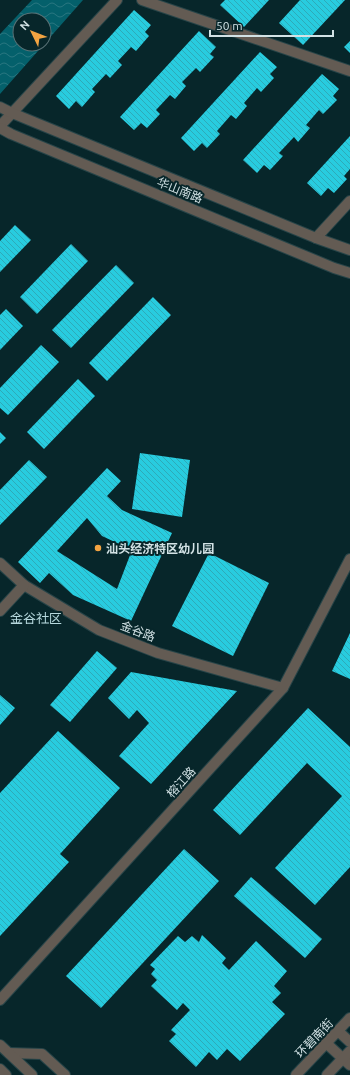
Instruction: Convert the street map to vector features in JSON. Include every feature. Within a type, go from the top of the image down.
[{"type":"street","points":[[0,127],[117,0]]},
{"type":"street","points":[[142,0],[350,71]]},
{"type":"street","name":"华山南路","points":[[0,107],[316,238],[350,250]]},
{"type":"street","name":"华山南路","points":[[0,127],[11,134],[305,256],[350,273]]},
{"type":"street","points":[[316,238],[350,200]]},
{"type":"street","name":"榕江路","points":[[0,1000],[283,688],[350,559]]},
{"type":"street","name":"金谷路","points":[[0,563],[24,585],[99,630],[158,653],[283,688]]},
{"type":"street","points":[[0,611],[24,585]]},
{"type":"street","name":"环碧南街","points":[[296,1075],[350,1018]]},
{"type":"street","points":[[338,1031],[350,1042]]},
{"type":"street","points":[[326,1043],[346,1062]]},
{"type":"street","points":[[0,1045],[32,1075]]},
{"type":"street","points":[[327,1075],[346,1062],[350,1051]]},
{"type":"street","points":[[9,1053],[42,1054],[65,1075]]},
{"type":"street","points":[[0,1069],[6,1075]]},
{"type":"water","points":[[32,0],[83,0],[52,35],[52,12],[21,12]]},
{"type":"water","points":[[12,21],[12,52],[37,52],[0,94],[0,34]]},
{"type":"building","points":[[225,0],[269,0],[244,27],[220,5]]},
{"type":"building","points":[[300,0],[345,0],[303,45],[279,23]]},
{"type":"building","points":[[134,10],[151,25],[145,32],[149,36],[136,51],[131,47],[118,61],[122,65],[110,78],[106,74],[92,89],[95,92],[82,107],[76,101],[69,109],[56,96]]},
{"type":"building","points":[[199,31],[216,47],[210,54],[214,57],[200,72],[196,68],[182,82],[186,86],[175,99],[170,95],[156,110],[160,114],[147,128],[141,123],[134,130],[120,117]]},
{"type":"building","points":[[350,41],[350,53],[344,47]]},
{"type":"building","points":[[260,52],[277,67],[270,74],[274,78],[261,92],[257,88],[244,103],[247,106],[236,119],[231,115],[217,131],[220,134],[207,148],[202,143],[194,151],[181,138]]},
{"type":"building","points":[[322,74],[339,89],[333,96],[337,100],[323,114],[319,110],[306,125],[310,128],[298,142],[294,137],[279,153],[283,156],[270,170],[264,165],[257,173],[243,160]]},
{"type":"building","points":[[350,136],[350,169],[344,176],[347,179],[334,193],[328,188],[321,196],[307,183]]},
{"type":"building","points":[[15,225],[31,240],[0,272],[0,241]]},
{"type":"building","points":[[71,244],[88,261],[37,314],[20,297]]},
{"type":"building","points":[[116,265],[134,283],[71,348],[52,330]]},
{"type":"building","points":[[153,297],[171,315],[107,381],[89,363]]},
{"type":"building","points":[[6,309],[23,326],[0,350],[0,315]]},
{"type":"building","points":[[41,345],[59,362],[8,415],[0,408],[0,388]]},
{"type":"building","points":[[78,379],[95,396],[44,449],[27,432]]},
{"type":"building","points":[[0,432],[6,438],[0,444]]},
{"type":"building","points":[[140,453],[190,460],[182,517],[132,509]]},
{"type":"building","points":[[29,460],[47,477],[0,525],[0,490]]},
{"type":"building","name":"汕头经济特区幼儿园","points":[[107,468],[121,481],[107,496],[122,510],[172,533],[131,621],[73,595],[49,573],[40,583],[18,562]],"holes":[[[87,518],[102,536],[132,550],[117,589],[57,551]]]},
{"type":"building","points":[[209,553],[269,583],[233,656],[172,626]]},
{"type":"building","points":[[350,633],[350,679],[332,671]]},
{"type":"building","points":[[97,651],[117,668],[70,722],[50,705]]},
{"type":"building","points":[[131,672],[237,691],[151,784],[119,756],[149,723],[137,710],[129,719],[108,698]]},
{"type":"building","points":[[0,695],[15,708],[0,725]]},
{"type":"building","points":[[308,708],[350,747],[350,867],[315,905],[275,868],[342,796],[307,763],[240,835],[213,810]]},
{"type":"building","points":[[58,731],[120,788],[60,854],[69,862],[0,936],[0,793]]},
{"type":"building","points":[[184,849],[219,881],[101,1008],[66,976]]},
{"type":"building","points":[[251,877],[322,939],[305,958],[234,896]]},
{"type":"building","points":[[202,935],[226,958],[222,963],[229,970],[256,941],[287,971],[274,986],[281,993],[272,1002],[285,1014],[240,1061],[227,1049],[217,1060],[209,1052],[196,1067],[169,1041],[176,1034],[171,1030],[190,1010],[183,1003],[177,1010],[151,986],[157,980],[151,974],[155,969],[150,965],[178,936],[185,942],[192,936],[199,942]]},
{"type":"place","name":"汕头经济特区幼儿园","points":[[98,548]]},
{"type":"district","name":"金谷社区","points":[[36,618]]}]
